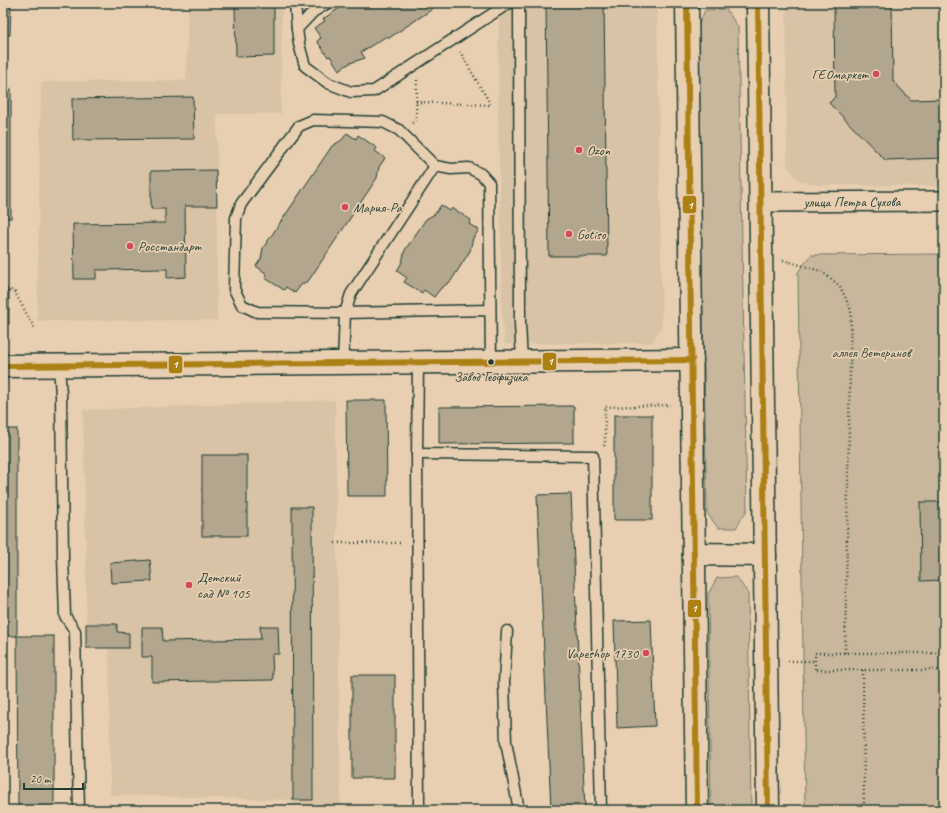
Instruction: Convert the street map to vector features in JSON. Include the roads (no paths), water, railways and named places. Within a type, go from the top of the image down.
[{"type":"main road","points":[[687,3],[697,810]]},
{"type":"main road","points":[[758,3],[768,810]]},
{"type":"main road","points":[[3,366],[692,360]]},
{"type":"main road","points":[[694,554],[765,555]]},
{"type":"street","name":"улица Петра Сухова","points":[[760,202],[944,201]]},
{"type":"lane","points":[[295,3],[296,29],[305,66],[328,83],[351,92],[374,91],[509,3]]},
{"type":"lane","points":[[296,29],[313,12],[328,3]]},
{"type":"lane","points":[[519,3],[520,324],[522,361]]},
{"type":"lane","points":[[489,310],[345,313],[257,312],[242,304],[234,289],[236,218],[241,204],[299,126],[313,120],[383,122],[399,130],[436,166],[451,169],[469,168],[481,174],[489,182],[489,310],[491,362]]},
{"type":"lane","points":[[343,363],[345,313],[351,294],[436,166]]},
{"type":"lane","points":[[418,363],[416,454],[419,810]]},
{"type":"lane","points":[[59,365],[61,395],[65,616],[75,631],[79,810]]},
{"type":"lane","points":[[416,454],[593,456],[601,810]]},
{"type":"lane","points":[[507,631],[504,683],[506,742],[519,810]]},
{"type":"place","name":"ГЕОмаркет","points":[[876,74]]},
{"type":"place","name":"Ozon","points":[[579,150]]},
{"type":"place","name":"Мария-Ра","points":[[345,207]]},
{"type":"place","name":"Gotiso","points":[[569,234]]},
{"type":"place","name":"Росстандарт","points":[[130,246]]},
{"type":"place","name":"Завод Геофизика","points":[[491,362]]},
{"type":"place","name":"Детский сад № 105","points":[[189,585]]},
{"type":"place","name":"Vapeshop 1730","points":[[646,653]]},
{"type":"park label","name":"аллея Ветеранов","points":[[871,352]]}]
